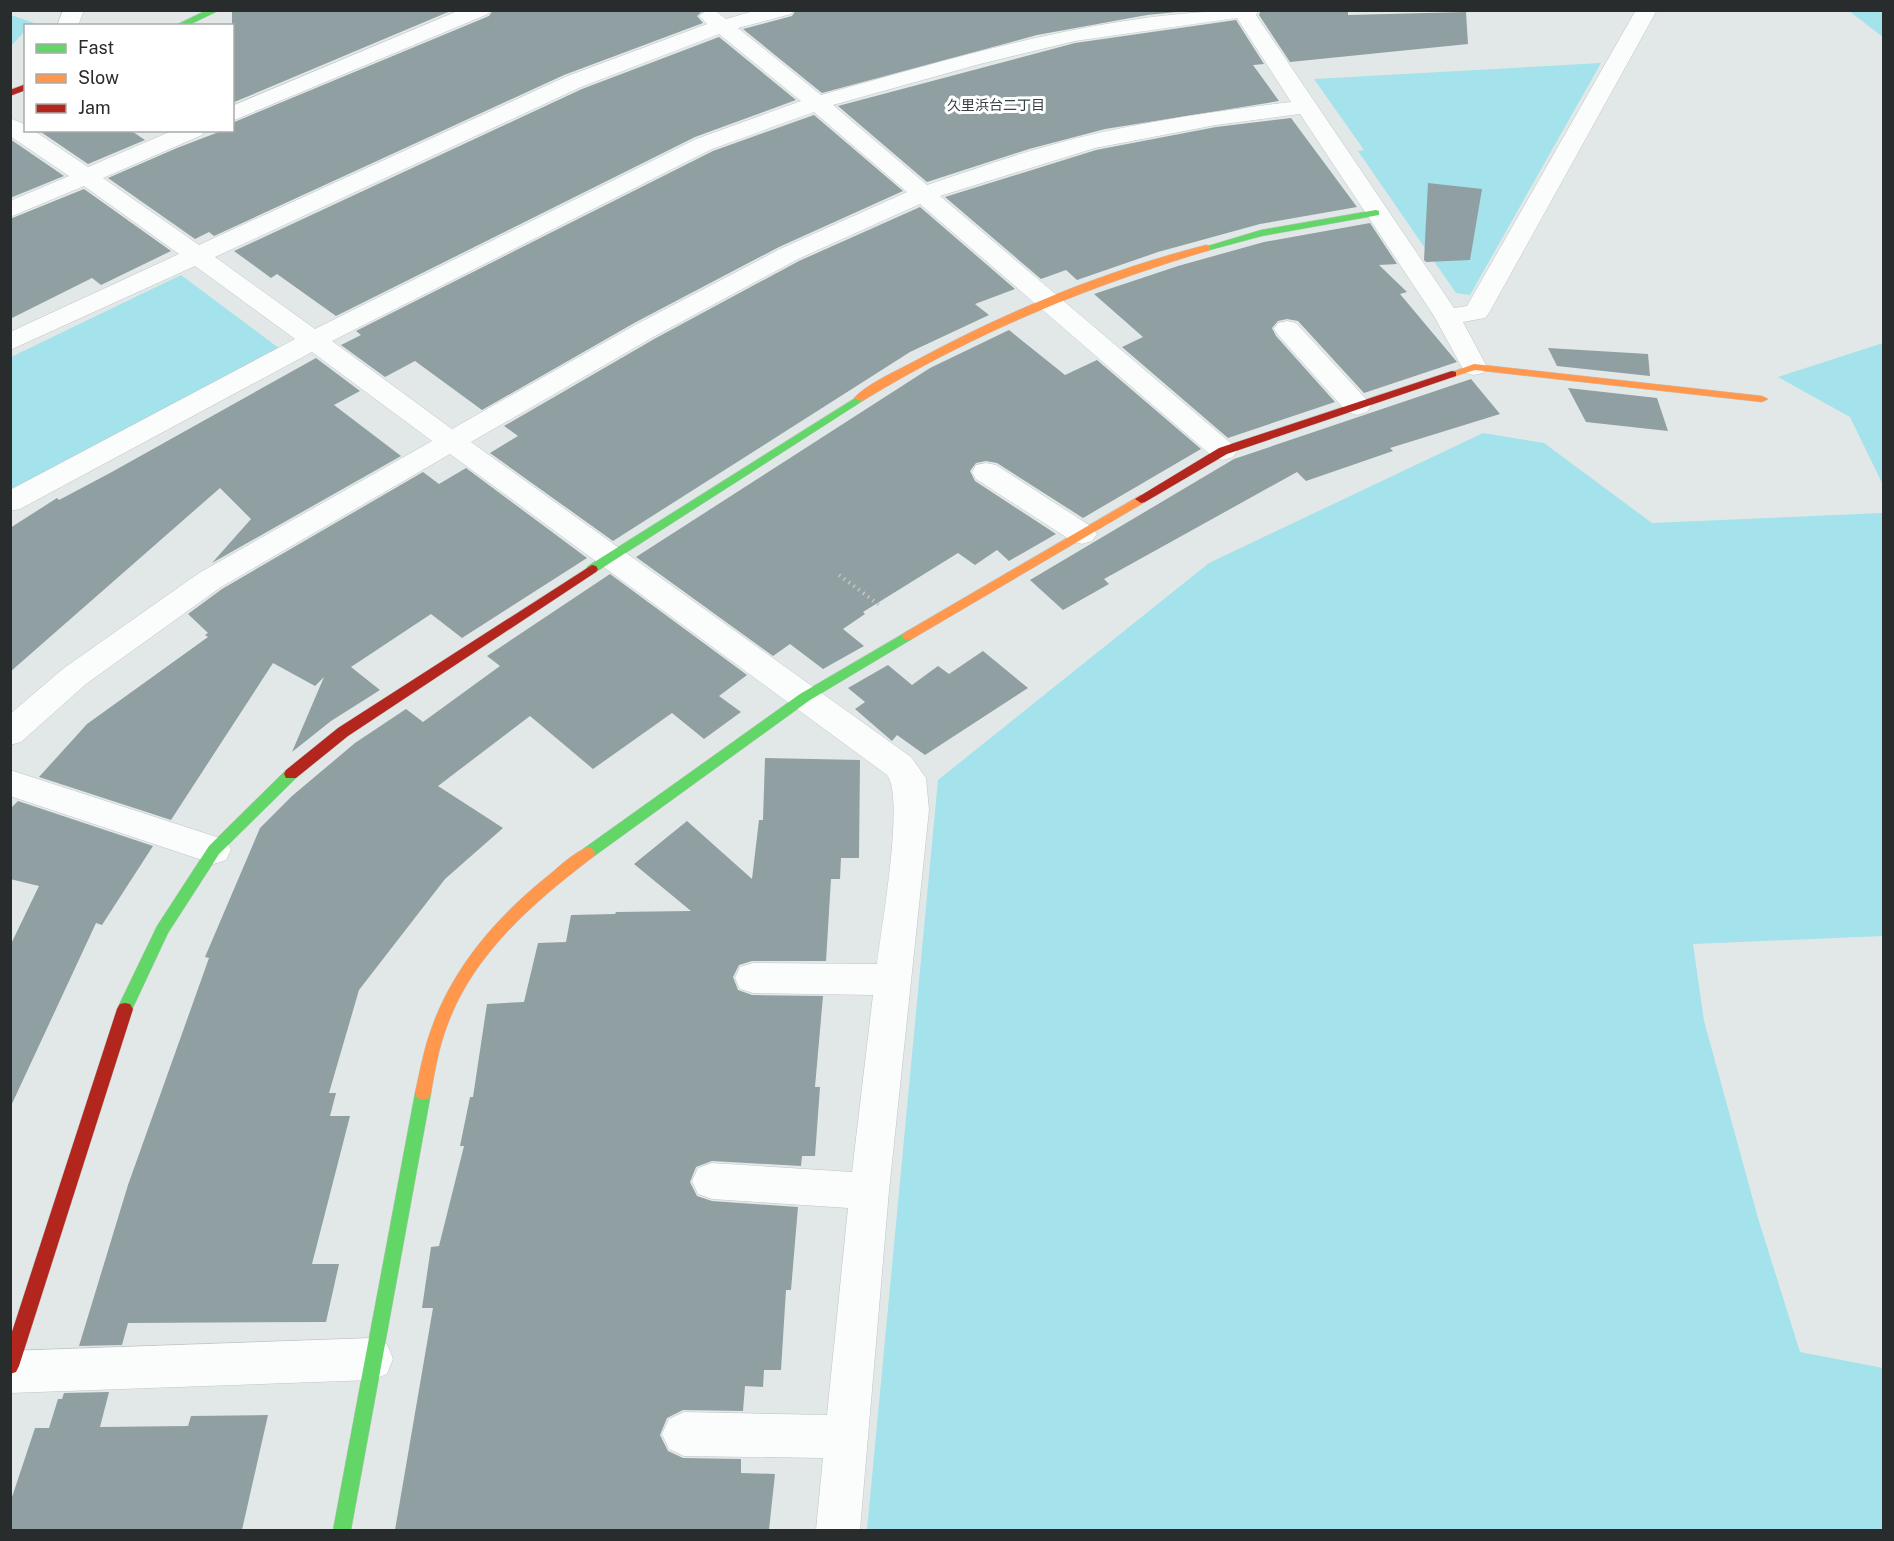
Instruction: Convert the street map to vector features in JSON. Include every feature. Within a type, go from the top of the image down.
[{"type":"street","points":[[68,24],[74,10]]},
{"type":"street","points":[[183,24],[216,10]]},
{"type":"street","points":[[234,113],[425,31],[481,10]]},
{"type":"street","points":[[704,10],[817,103],[1224,451]]},
{"type":"street","points":[[10,342],[573,82],[723,26],[784,10]]},
{"type":"street","points":[[10,502],[312,341],[704,144],[817,103],[920,72],[1075,35],[1249,10]]},
{"type":"street","points":[[1447,316],[1476,313],[1647,10]]},
{"type":"street","points":[[1243,11],[1305,107],[1447,316],[1474,367]]},
{"type":"street","points":[[10,733],[75,676],[210,580],[711,293],[789,254],[923,194],[1094,141],[1216,118],[1305,107]]},
{"type":"street","points":[[10,125],[198,254],[312,341],[609,558],[806,697],[899,766],[909,778],[912,810],[869,1191],[838,1530]]},
{"type":"street","points":[[10,210],[189,132]]},
{"type":"street","points":[[10,1366],[125,1009],[162,930],[214,850],[278,785],[342,732],[609,558],[920,360],[1047,300],[1168,259],[1261,233],[1376,213]]},
{"type":"street","points":[[1287,329],[1357,406]]},
{"type":"street","points":[[342,1530],[426,1078],[442,1018],[465,973],[492,938],[525,904],[580,859],[806,697],[1224,451],[1474,367],[1762,399]]},
{"type":"street","points":[[986,472],[1082,534]]},
{"type":"street","points":[[10,783],[214,850]]},
{"type":"street","points":[[753,978],[894,981]]},
{"type":"street","points":[[712,1180],[869,1191]]},
{"type":"street","points":[[10,1372],[372,1359]]},
{"type":"street","points":[[684,1434],[847,1437]]},
{"type":"path","points":[[839,575],[916,632]]},
{"type":"shaded area","points":[[1849,11],[1883,11],[1883,37]]},
{"type":"shaded area","points":[[11,15],[34,23],[24,24],[24,32],[11,46]]},
{"type":"shaded area","points":[[1601,63],[1470,295],[1456,293],[1358,151],[1364,150],[1314,79]]},
{"type":"shaded area","points":[[181,275],[280,349],[11,492],[11,357]]},
{"type":"shaded area","points":[[1884,343],[1883,485],[1850,417],[1778,377]]},
{"type":"shaded area","points":[[1483,433],[1544,443],[1652,523],[1883,513],[1883,936],[1693,944],[1704,1021],[1758,1218],[1800,1352],[1883,1368],[1883,1530],[867,1530],[938,780],[1209,563]]},
{"type":"building","points":[[232,10],[453,10],[234,102],[234,24],[232,24]]},
{"type":"building","points":[[493,10],[703,10],[697,16],[703,23],[564,75],[214,236],[209,232],[195,239],[108,178],[219,132],[234,132],[234,122],[489,16]]},
{"type":"building","points":[[796,10],[1196,10],[1147,15],[1037,35],[822,93],[743,29],[792,16]]},
{"type":"building","points":[[1261,10],[1348,10],[1348,15],[1466,12],[1468,44],[1290,62],[1259,15]]},
{"type":"building","points":[[1236,20],[1264,64],[1253,65],[1279,101],[1105,129],[1029,149],[927,182],[838,106],[1075,43]]},
{"type":"building","points":[[719,37],[796,100],[695,137],[336,316],[277,274],[271,278],[234,251],[582,89]]},
{"type":"building","points":[[814,115],[903,191],[779,247],[636,322],[482,410],[415,361],[385,377],[341,345],[361,335],[356,331],[713,151]]},
{"type":"building","points":[[1291,118],[1357,207],[1260,224],[1158,252],[1077,280],[1066,270],[1041,279],[945,197],[1096,150],[1216,127]]},
{"type":"building","points":[[41,132],[133,132],[145,140],[88,164]]},
{"type":"building","points":[[10,139],[64,176],[10,198]]},
{"type":"building","points":[[1428,183],[1482,189],[1470,260],[1426,262],[1424,260]]},
{"type":"building","points":[[84,189],[171,251],[101,285],[92,278],[10,319],[10,219]]},
{"type":"building","points":[[920,207],[1015,289],[975,304],[989,315],[910,352],[613,541],[490,453],[518,436],[504,426],[656,338],[799,261]]},
{"type":"building","points":[[1370,223],[1397,264],[1379,265],[1407,292],[1400,294],[1457,362],[1364,393],[1298,321],[1287,319],[1278,321],[1272,328],[1276,336],[1335,402],[1228,438],[1122,347],[1143,337],[1094,294],[1178,266],[1264,242]]},
{"type":"building","points":[[1009,330],[1065,375],[1097,360],[1201,449],[1083,518],[997,463],[986,461],[976,463],[970,471],[975,481],[1056,534],[1009,561],[997,550],[975,565],[958,553],[863,612],[865,614],[843,629],[864,646],[823,669],[790,644],[773,656],[636,557],[930,368]]},
{"type":"building","points":[[1548,348],[1648,354],[1650,376],[1557,366]]},
{"type":"building","points":[[316,358],[360,391],[334,405],[401,456],[212,563],[251,519],[220,488],[10,672],[10,528],[57,498],[59,500],[110,473]]},
{"type":"building","points":[[1471,379],[1500,414],[1390,448],[1393,451],[1306,481],[1297,472],[1104,579],[1109,584],[1063,610],[1030,580],[1234,459]]},
{"type":"building","points":[[1568,388],[1657,398],[1668,431],[1586,422]]},
{"type":"building","points":[[466,468],[587,558],[462,638],[431,614],[351,667],[380,690],[331,721],[292,752],[324,677],[315,686],[273,663],[171,820],[39,777],[87,724],[208,637],[205,635],[208,633],[188,614],[222,589],[423,472],[439,484]]},
{"type":"building","points":[[610,574],[747,675],[719,696],[741,712],[704,739],[672,713],[593,769],[530,716],[438,786],[503,828],[445,879],[359,990],[329,1093],[336,1093],[330,1116],[350,1116],[312,1264],[339,1264],[326,1322],[128,1323],[122,1345],[79,1346],[128,1185],[209,958],[205,957],[260,828],[292,796],[355,743],[406,709],[423,722],[500,666],[487,656]]},
{"type":"building","points":[[983,651],[1028,688],[925,755],[897,735],[892,741],[855,709],[865,702],[848,688],[888,665],[912,685],[938,666],[949,674]]},
{"type":"building","points":[[765,758],[860,760],[859,858],[841,858],[840,879],[831,879],[826,961],[752,961],[739,965],[733,977],[738,990],[752,995],[823,996],[815,1087],[820,1087],[815,1156],[802,1156],[801,1166],[712,1161],[696,1167],[690,1182],[697,1196],[712,1201],[798,1207],[791,1290],[786,1290],[781,1370],[764,1370],[763,1387],[745,1386],[743,1411],[683,1410],[667,1418],[660,1435],[668,1451],[683,1458],[741,1459],[741,1473],[775,1474],[769,1530],[395,1530],[433,1308],[422,1308],[431,1247],[439,1246],[464,1146],[460,1146],[470,1097],[473,1097],[487,1004],[524,1002],[538,943],[566,942],[571,915],[691,911],[634,864],[687,821],[752,879],[759,820],[763,820]]},
{"type":"building","points":[[18,801],[153,846],[102,925],[96,923],[10,1108],[10,946],[39,886],[10,879],[10,809]]},
{"type":"building","points":[[109,1392],[100,1427],[188,1426],[191,1416],[268,1415],[242,1530],[10,1530],[10,1503],[35,1428],[49,1428],[58,1399],[62,1399],[64,1393]]},
{"type":"traffic: fast","points":[[183,24],[216,10]]},
{"type":"traffic: fast","points":[[1206,248],[1261,233],[1376,213]]},
{"type":"traffic: fast","points":[[592,569],[860,398]]},
{"type":"traffic: fast","points":[[588,853],[805,697],[908,636]]},
{"type":"traffic: fast","points":[[125,1009],[162,930],[214,850],[291,774]]},
{"type":"traffic: fast","points":[[342,1530],[423,1093]]},
{"type":"traffic: slow","points":[[860,398],[942,350],[1027,310],[1115,276],[1206,248]]},
{"type":"traffic: slow","points":[[1452,374],[1474,367],[1762,399]]},
{"type":"traffic: slow","points":[[908,636],[1141,499]]},
{"type":"traffic: slow","points":[[423,1093],[439,1026],[469,969],[504,926],[524,906],[544,887],[588,853]]},
{"type":"traffic: jam","points":[[10,93],[24,88]]},
{"type":"traffic: jam","points":[[1141,499],[1223,451],[1452,374]]},
{"type":"traffic: jam","points":[[291,774],[343,732],[592,569]]},
{"type":"traffic: jam","points":[[10,1366],[125,1009]]},
{"type":"district","name":"久里浜台二丁目","points":[[996,105]]}]
